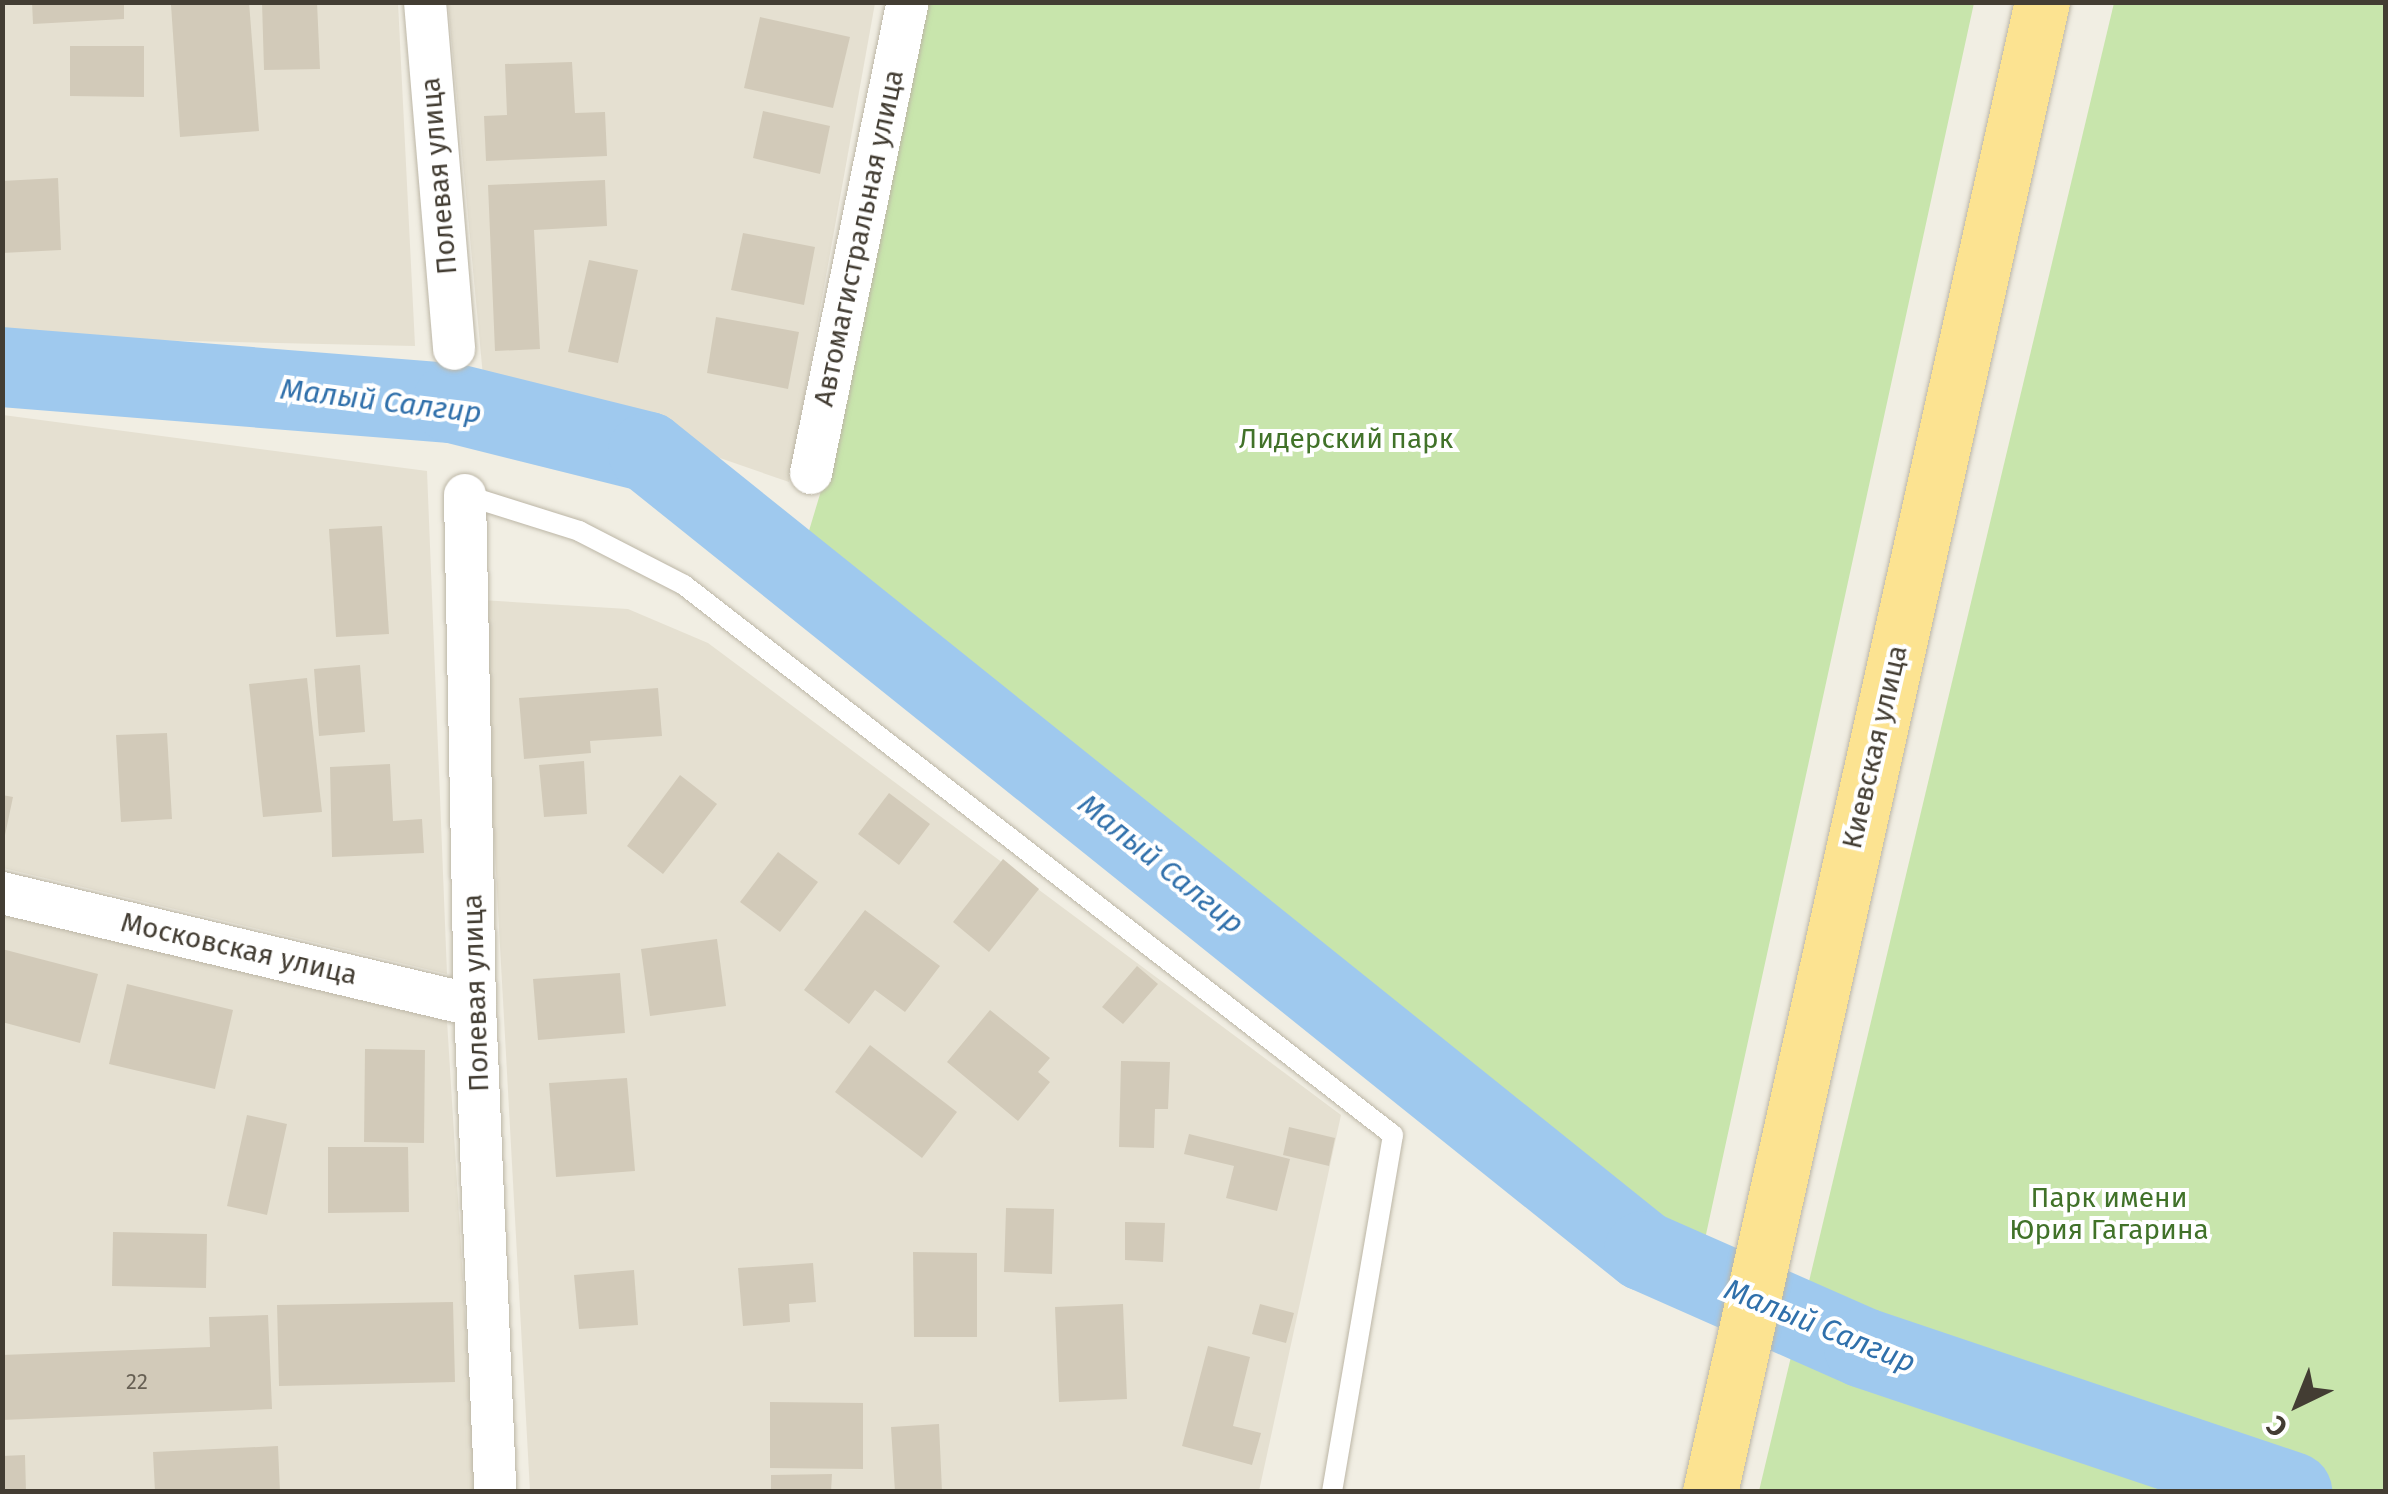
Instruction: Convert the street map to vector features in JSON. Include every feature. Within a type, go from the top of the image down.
[{"type":"main road","name":"Киевская улица","points":[[1709,1491],[1732,1404],[1777,1184],[2042,2]]},
{"type":"street","name":"Полевая улица","points":[[425,2],[454,349]]},
{"type":"street","name":"Автомагистральная улица","points":[[811,473],[908,2]]},
{"type":"street","name":"Полевая улица","points":[[465,494],[475,1006],[495,1492]]},
{"type":"street","name":"Московская улица","points":[[2,893],[475,1006]]},
{"type":"lane","points":[[465,494],[579,531],[684,586],[1393,1134],[1332,1492]]},
{"type":"shaded area","points":[[3,3],[398,3],[415,346],[3,337]]},
{"type":"shaded area","points":[[448,3],[875,3],[789,482],[483,376]]},
{"type":"shaded area","points":[[3,415],[427,471],[447,974],[3,868]]},
{"type":"shaded area","points":[[481,600],[628,609],[708,643],[1341,1115],[1259,1491],[530,1491]]},
{"type":"shaded area","points":[[3,914],[447,1021],[476,1491],[3,1492]]},
{"type":"green space","name":"Лидерский парк","points":[[928,3],[1974,3],[1700,1262],[1652,1251],[867,609],[799,564],[839,431]]},
{"type":"green space","name":"Парк имени Юрия Гагарина","points":[[2114,3],[2385,3],[2385,1491],[1759,1491]]},
{"type":"building","points":[[32,2],[124,2],[124,19],[33,24]]},
{"type":"building","points":[[249,2],[259,131],[180,137],[171,5]]},
{"type":"building","points":[[262,2],[317,2],[320,69],[264,70]]},
{"type":"building","points":[[760,17],[850,37],[833,108],[744,88]]},
{"type":"building","points":[[70,46],[144,46],[144,97],[70,96]]},
{"type":"building","points":[[572,62],[575,113],[605,112],[607,156],[486,161],[484,116],[507,115],[505,64]]},
{"type":"building","points":[[763,111],[830,126],[820,174],[753,158]]},
{"type":"building","points":[[58,178],[61,250],[2,253],[2,181]]},
{"type":"building","points":[[605,180],[607,226],[534,230],[540,349],[495,351],[488,185]]},
{"type":"building","points":[[743,233],[815,247],[804,305],[731,290]]},
{"type":"building","points":[[589,260],[638,270],[618,363],[568,352]]},
{"type":"building","points":[[716,317],[799,332],[788,389],[707,373]]},
{"type":"building","points":[[382,526],[389,634],[336,637],[329,529]]},
{"type":"building","points":[[360,665],[365,732],[319,736],[314,669]]},
{"type":"building","points":[[307,678],[322,812],[263,817],[249,684]]},
{"type":"building","points":[[658,688],[662,736],[590,741],[591,753],[524,759],[519,698]]},
{"type":"building","points":[[167,733],[172,819],[121,822],[116,735]]},
{"type":"building","points":[[584,761],[587,814],[544,817],[539,765]]},
{"type":"building","points":[[390,764],[393,821],[422,819],[424,853],[332,857],[330,767]]},
{"type":"building","points":[[680,775],[717,804],[663,874],[627,846]]},
{"type":"building","points":[[889,793],[930,824],[899,865],[858,834]]},
{"type":"building","points":[[2,795],[13,797],[4,840],[2,839]]},
{"type":"building","points":[[778,852],[818,882],[780,932],[740,902]]},
{"type":"building","points":[[1003,859],[1039,889],[989,952],[953,922]]},
{"type":"building","points":[[865,910],[940,966],[905,1012],[875,990],[849,1024],[804,990]]},
{"type":"building","points":[[717,939],[726,1006],[650,1016],[641,949]]},
{"type":"building","points":[[2,949],[98,974],[80,1043],[2,1022]]},
{"type":"building","points":[[1137,966],[1158,984],[1123,1024],[1102,1007]]},
{"type":"building","points":[[620,973],[625,1033],[538,1040],[533,979]]},
{"type":"building","points":[[127,984],[233,1010],[215,1089],[109,1064]]},
{"type":"building","points":[[990,1010],[1050,1058],[1038,1072],[1050,1082],[1018,1121],[947,1062]]},
{"type":"building","points":[[870,1045],[957,1112],[922,1158],[835,1092]]},
{"type":"building","points":[[365,1049],[425,1050],[424,1143],[364,1142]]},
{"type":"building","points":[[1121,1061],[1170,1062],[1168,1109],[1155,1109],[1154,1148],[1119,1147]]},
{"type":"building","points":[[627,1078],[635,1171],[556,1177],[549,1083]]},
{"type":"building","points":[[247,1115],[287,1124],[267,1215],[227,1206]]},
{"type":"building","points":[[1289,1127],[1335,1138],[1329,1166],[1283,1155]]},
{"type":"building","points":[[1189,1134],[1290,1159],[1277,1211],[1226,1198],[1234,1166],[1184,1154]]},
{"type":"building","points":[[328,1147],[408,1147],[409,1212],[328,1213]]},
{"type":"building","points":[[1006,1208],[1054,1209],[1052,1274],[1004,1272]]},
{"type":"building","points":[[1125,1222],[1165,1223],[1163,1262],[1125,1260]]},
{"type":"building","points":[[113,1232],[207,1234],[206,1288],[112,1286]]},
{"type":"building","points":[[913,1252],[977,1253],[977,1337],[914,1337]]},
{"type":"building","points":[[813,1263],[816,1302],[789,1304],[790,1322],[743,1326],[738,1268]]},
{"type":"building","points":[[634,1270],[638,1325],[579,1329],[574,1275]]},
{"type":"building","points":[[453,1302],[455,1382],[279,1386],[277,1305]]},
{"type":"building","points":[[1123,1304],[1127,1399],[1059,1402],[1055,1307]]},
{"type":"building","points":[[1260,1304],[1294,1313],[1286,1343],[1252,1334]]},
{"type":"building","points":[[268,1315],[272,1409],[2,1420],[2,1355],[210,1347],[209,1317]]},
{"type":"building","points":[[1208,1346],[1250,1357],[1233,1426],[1261,1433],[1252,1465],[1182,1446]]},
{"type":"building","points":[[770,1402],[863,1403],[863,1469],[770,1468]]},
{"type":"building","points":[[939,1424],[942,1492],[895,1492],[891,1427]]},
{"type":"building","points":[[278,1446],[280,1492],[155,1492],[153,1452]]},
{"type":"building","points":[[25,1455],[26,1492],[2,1492],[2,1456]]},
{"type":"building","points":[[832,1474],[831,1492],[771,1492],[771,1475]]},
{"type":"waterway","name":"Малый Салгир","points":[[2,367],[452,403],[648,452],[1644,1251],[1864,1348],[2292,1492]]}]
